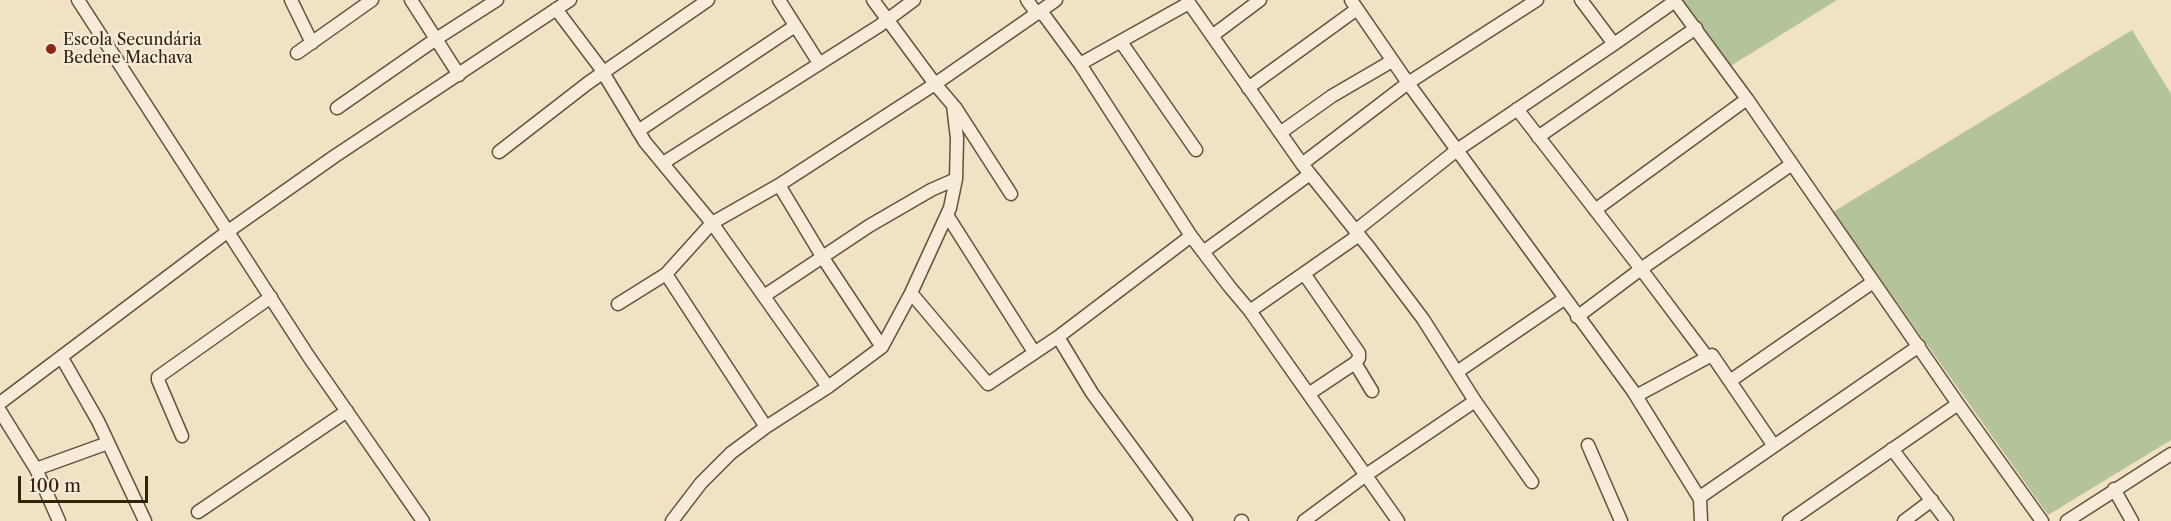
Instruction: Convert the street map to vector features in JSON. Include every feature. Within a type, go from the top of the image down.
[{"type":"street","points":[[78,0],[309,357],[423,521]]},
{"type":"street","points":[[291,0],[312,43]]},
{"type":"street","points":[[297,53],[372,0]]},
{"type":"street","points":[[411,0],[459,75]]},
{"type":"street","points":[[337,108],[496,0]]},
{"type":"street","points":[[0,403],[227,232],[335,156],[570,0]]},
{"type":"street","points":[[499,152],[588,83],[708,0]]},
{"type":"street","points":[[779,0],[819,63]]},
{"type":"street","points":[[873,0],[935,84],[954,105],[1011,194]]},
{"type":"street","points":[[663,163],[887,20],[914,0]]},
{"type":"street","points":[[1027,0],[1080,64],[1191,236],[1310,393],[1398,521]]},
{"type":"street","points":[[618,304],[666,274],[712,223],[779,185],[935,84],[1056,0]]},
{"type":"street","points":[[1212,36],[1260,0]]},
{"type":"street","points":[[1302,164],[1408,83],[1538,0]]},
{"type":"street","points":[[1581,0],[1614,45]]},
{"type":"street","points":[[1250,311],[1305,275],[1457,150],[1614,45],[1675,0],[1747,99],[1958,404],[2042,521]]},
{"type":"street","points":[[1080,64],[1188,1],[1302,164],[1423,319],[1475,401],[1533,483]]},
{"type":"street","points":[[1248,88],[1356,4],[1392,61],[1636,396],[1700,499],[1701,521]]},
{"type":"street","points":[[556,9],[599,66],[645,142],[712,223],[828,387]]},
{"type":"street","points":[[638,131],[795,26]]},
{"type":"street","points":[[1538,137],[1696,28]]},
{"type":"street","points":[[1121,42],[1196,150]]},
{"type":"street","points":[[1280,133],[1332,96],[1392,61]]},
{"type":"street","points":[[1595,210],[1747,99]]},
{"type":"street","points":[[672,521],[700,483],[731,453],[766,426],[828,387],[882,347],[911,293],[947,215],[956,179],[957,138],[954,105]]},
{"type":"street","points":[[1517,109],[1707,357]]},
{"type":"street","points":[[1578,317],[1641,269],[1792,164]]},
{"type":"street","points":[[1203,252],[1310,174]]},
{"type":"street","points":[[764,296],[869,226],[931,190],[956,179]]},
{"type":"street","points":[[779,185],[823,258],[882,347]]},
{"type":"street","points":[[947,215],[1034,352]]},
{"type":"street","points":[[911,293],[988,384],[1058,337],[1191,236]]},
{"type":"street","points":[[666,274],[766,426]]},
{"type":"street","points":[[1305,275],[1359,353],[1359,358],[1355,363],[1310,393]]},
{"type":"street","points":[[1730,381],[1873,282]]},
{"type":"street","points":[[182,436],[158,377],[271,297]]},
{"type":"street","points":[[1457,372],[1564,299]]},
{"type":"street","points":[[1058,337],[1092,393],[1186,521]]},
{"type":"street","points":[[1700,499],[1919,346]]},
{"type":"street","points":[[1636,396],[1712,355],[1774,446]]},
{"type":"street","points":[[62,358],[98,421],[145,521]]},
{"type":"street","points":[[1355,363],[1372,391]]},
{"type":"street","points":[[1304,521],[1366,475],[1475,401]]},
{"type":"street","points":[[1789,521],[1958,404]]},
{"type":"street","points":[[0,411],[36,470],[59,521]]},
{"type":"street","points":[[198,512],[347,411]]},
{"type":"street","points":[[36,470],[108,444]]},
{"type":"street","points":[[1588,445],[1621,521]]},
{"type":"street","points":[[1892,449],[1947,521]]},
{"type":"street","points":[[2067,521],[2171,454]]},
{"type":"street","points":[[2114,489],[2132,521]]},
{"type":"street","points":[[1904,521],[1932,500]]},
{"type":"green space","points":[[1681,0],[1837,0],[1729,67]]},
{"type":"green space","points":[[2132,30],[2171,94],[2171,440],[2048,515],[1833,212]]},
{"type":"place","name":"Escola Secundária Bedene Machava","points":[[51,49]]}]
